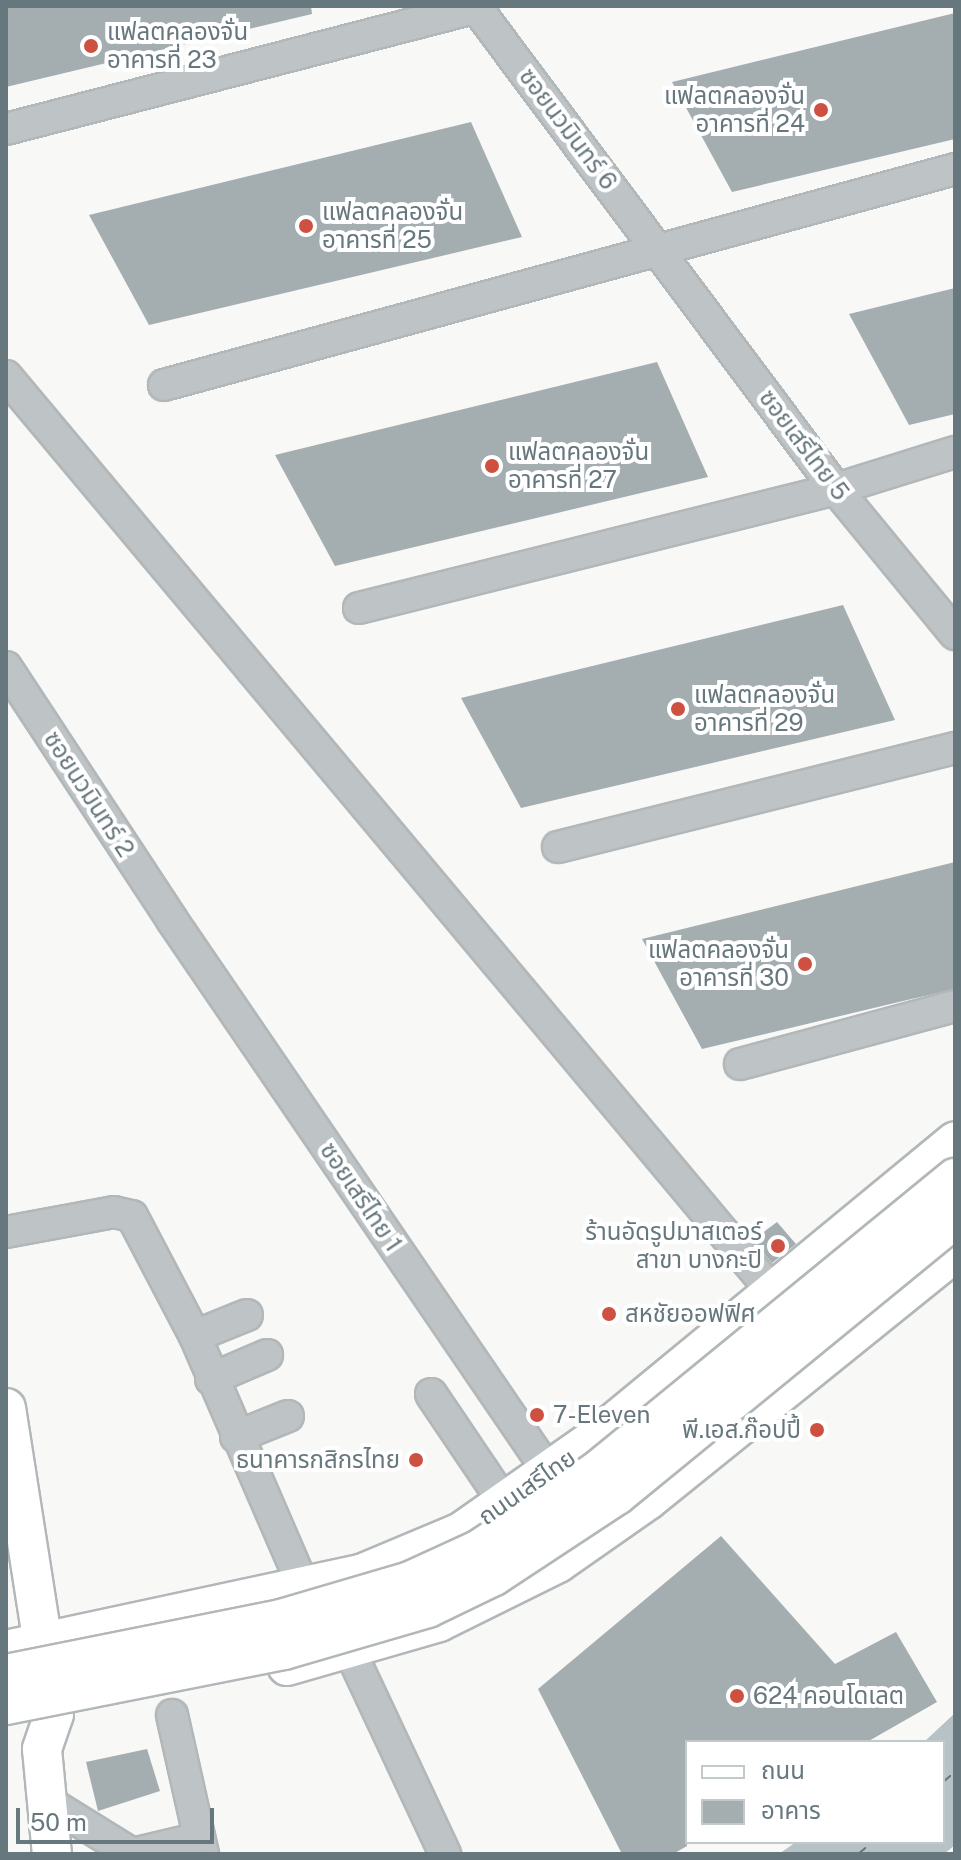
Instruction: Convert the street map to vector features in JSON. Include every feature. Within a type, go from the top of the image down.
[{"type":"main road","name":"ถนนเสรีไทย","points":[[24,1646],[304,1588],[416,1555],[506,1505],[550,1474],[955,1141]]},
{"type":"main road","points":[[52,1854],[45,1800],[26,1722],[6,1677],[281,1619],[410,1581],[478,1550],[597,1471],[955,1178]]},
{"type":"main road","points":[[26,1722],[428,1608],[494,1576],[617,1495],[955,1218]]},
{"type":"main road","points":[[26,1722],[350,1651],[477,1607],[558,1563],[648,1500],[953,1256]]},
{"type":"main road","points":[[6,1408],[24,1646],[26,1722]]},
{"type":"street","points":[[6,129],[478,7]]},
{"type":"street","name":"ซอยนวมินทร์ 6","points":[[478,7],[661,252]]},
{"type":"street","points":[[164,385],[661,252],[955,169]]},
{"type":"street","name":"ซอยเสรีไทย 5","points":[[661,252],[836,489],[955,634]]},
{"type":"street","points":[[6,376],[773,1292]]},
{"type":"street","points":[[359,608],[836,489],[955,452]]},
{"type":"street","name":"ซอยนวมินทร์ 2","points":[[6,667],[172,920]]},
{"type":"street","points":[[558,847],[955,748]]},
{"type":"street","name":"ซอยเสรีไทย 1","points":[[172,920],[550,1474]]},
{"type":"street","points":[[740,1064],[955,1006]]},
{"type":"street","points":[[6,1232],[128,1213],[195,1336],[236,1437],[304,1588]]},
{"type":"street","points":[[195,1336],[247,1315]]},
{"type":"street","points":[[211,1379],[267,1355]]},
{"type":"street","points":[[431,1394],[506,1505]]},
{"type":"street","points":[[236,1437],[288,1416]]},
{"type":"street","points":[[350,1651],[445,1854]]},
{"type":"street","points":[[45,1800],[132,1854],[201,1846],[172,1715]]},
{"type":"shaded area","points":[[955,1713],[955,1845],[944,1854],[779,1854],[793,1844],[945,1844],[945,1740],[926,1740]]},
{"type":"building","name":"แฟลตคลองจั่น อาคารที่ 23","points":[[6,6],[311,6],[312,14],[6,87]]},
{"type":"building","name":"แฟลตคลองจั่น อาคารที่ 24","points":[[955,13],[955,139],[732,192],[672,82]]},
{"type":"building","name":"แฟลตคลองจั่น อาคารที่ 25","points":[[471,122],[522,237],[149,325],[89,215]]},
{"type":"building","points":[[955,288],[955,414],[909,425],[849,314]]},
{"type":"building","name":"แฟลตคลองจั่น อาคารที่ 27","points":[[657,362],[708,477],[335,566],[275,455]]},
{"type":"building","name":"แฟลตคลองจั่น อาคารที่ 29","points":[[843,605],[895,720],[521,808],[461,698]]},
{"type":"building","name":"แฟลตคลองจั่น อาคารที่ 30","points":[[955,862],[955,989],[702,1049],[642,939]]},
{"type":"building","name":"ร้านอัดรูปมาสเตอร์ สาขา บางกะปิ","points":[[777,1222],[796,1244],[772,1263],[753,1240]]},
{"type":"building","name":"624 คอนโดเลต","points":[[721,1536],[835,1664],[896,1632],[937,1702],[870,1740],[685,1740],[687,1846],[673,1854],[622,1854],[538,1689]]},
{"type":"building","points":[[147,1749],[160,1791],[98,1811],[86,1762]]},
{"type":"ferry route","points":[[945,1780],[955,1772]]},
{"type":"ferry route","points":[[858,1854],[870,1844]]},
{"type":"place","name":"แฟลตคลองจั่น อาคารที่ 23","points":[[91,46]]},
{"type":"place","name":"แฟลตคลองจั่น อาคารที่ 24","points":[[821,110]]},
{"type":"place","name":"แฟลตคลองจั่น อาคารที่ 25","points":[[306,226]]},
{"type":"place","name":"แฟลตคลองจั่น อาคารที่ 27","points":[[492,466]]},
{"type":"place","name":"แฟลตคลองจั่น อาคารที่ 29","points":[[678,709]]},
{"type":"place","name":"แฟลตคลองจั่น อาคารที่ 30","points":[[805,964]]},
{"type":"place","name":"ร้านอัดรูปมาสเตอร์ สาขา บางกะปิ","points":[[778,1246]]},
{"type":"place","name":"สหชัยออฟฟิศ","points":[[609,1314]]},
{"type":"place","name":"7-Eleven","points":[[537,1415]]},
{"type":"place","name":"พี.เอส.ก๊อปปี้","points":[[817,1430]]},
{"type":"place","name":"ธนาคารกสิกรไทย","points":[[416,1460]]},
{"type":"place","name":"624 คอนโดเลต","points":[[737,1696]]}]
